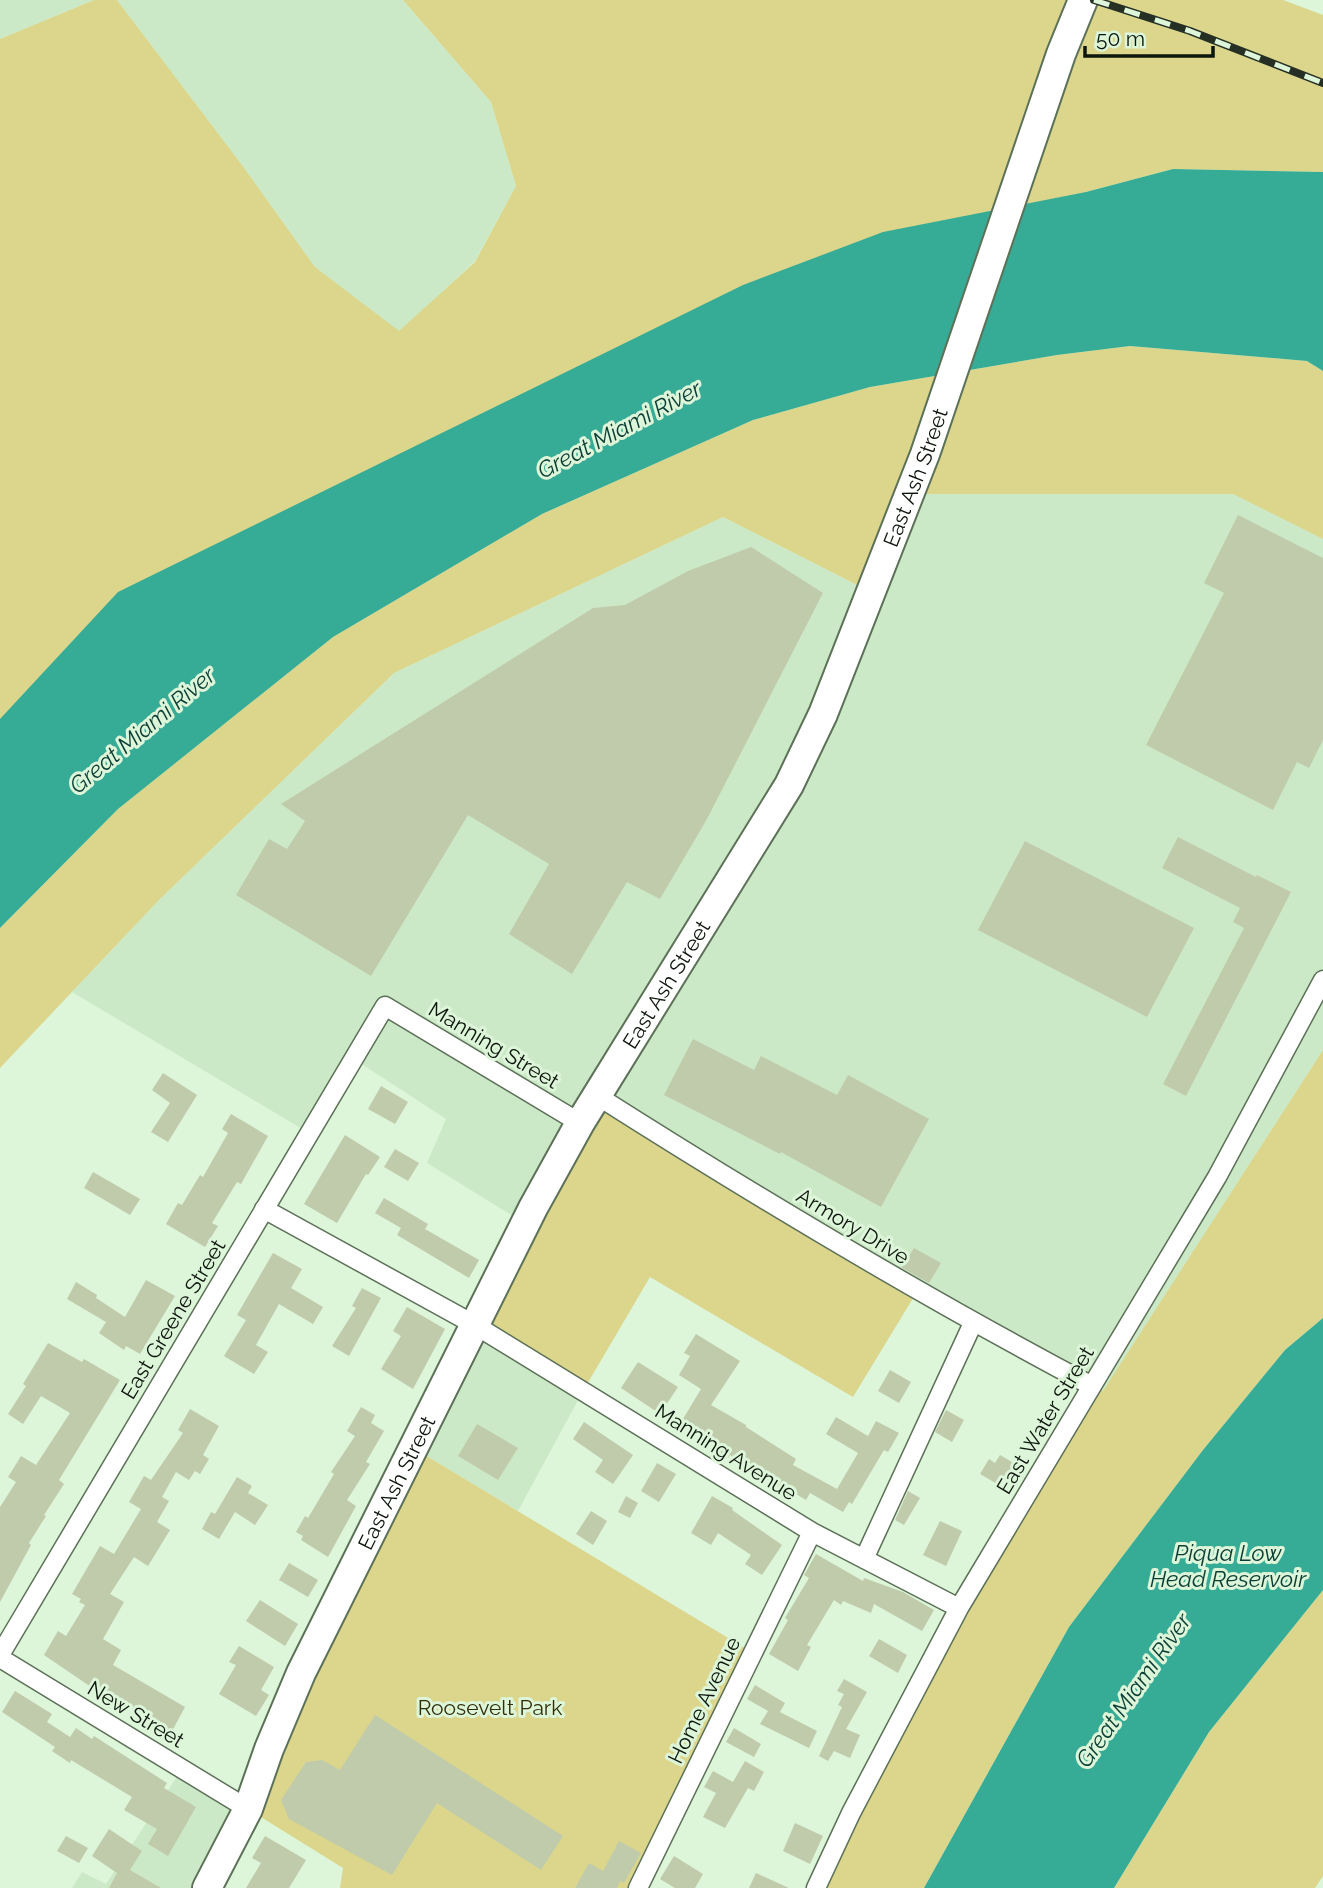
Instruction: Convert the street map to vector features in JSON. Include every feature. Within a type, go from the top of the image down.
[{"type":"main road","name":"East Ash Street","points":[[1061,54],[1075,0]]},
{"type":"main road","name":"East Ash Street","points":[[207,1888],[248,1809],[269,1749],[302,1674],[533,1208],[596,1095],[789,785],[824,714],[925,454],[1061,54],[1083,0]]},
{"type":"street","name":"East Water Street","points":[[816,1888],[851,1812],[959,1608],[1217,1177],[1323,980]]},
{"type":"street","name":"Manning Street","points":[[384,1006],[580,1123]]},
{"type":"street","name":"East Greene Street","points":[[0,1656],[384,1006]]},
{"type":"street","name":"Armory Drive","points":[[596,1095],[715,1171],[973,1323],[1092,1386]]},
{"type":"street","name":"Manning Avenue","points":[[264,1209],[475,1325],[812,1532],[959,1608]]},
{"type":"street","points":[[864,1559],[973,1323]]},
{"type":"street","name":"Home Avenue","points":[[638,1888],[812,1532]]},
{"type":"street","name":"New Street","points":[[0,1656],[248,1809]]},
{"type":"shaded area","points":[[0,0],[94,0],[0,39]]},
{"type":"shaded area","points":[[117,0],[403,0],[491,102],[516,186],[475,261],[399,332],[315,267],[242,165]]},
{"type":"shaded area","points":[[909,494],[1234,494],[1323,539],[1323,1050],[1103,1392],[973,1323],[715,1171],[526,1224],[427,1163],[446,1119],[354,1059],[309,1133],[72,992],[159,900],[394,673],[723,517],[871,592]]},
{"type":"shaded area","points":[[475,1325],[583,1391],[518,1511],[415,1449]]},
{"type":"shaded area","points":[[182,1769],[248,1809],[207,1888],[72,1888],[82,1872],[106,1884]]},
{"type":"green space","points":[[94,0],[117,0],[242,165],[315,267],[399,331],[475,262],[516,186],[491,102],[403,0],[1283,0],[1323,15],[1323,172],[1173,169],[1086,192],[0,719],[0,39]]},
{"type":"green space","points":[[1130,346],[1307,361],[1323,371],[1323,539],[1233,494],[910,494],[871,592],[723,517],[394,673],[159,900],[0,1068],[0,928],[118,809],[333,637],[542,514],[753,420],[870,387],[1057,355]]},
{"type":"green space","points":[[1323,1050],[1323,1318],[1285,1350],[1203,1450],[1069,1627],[924,1888],[816,1888],[851,1813],[1092,1386],[1103,1391]]},
{"type":"green space","points":[[596,1095],[918,1290],[853,1397],[650,1277],[583,1391],[475,1325]]},
{"type":"green space","name":"Roosevelt Park","points":[[415,1449],[753,1653],[638,1888],[340,1888],[343,1868],[248,1809]]},
{"type":"green space","points":[[1323,1590],[1323,1876],[1315,1888],[1114,1888],[1209,1732]]},
{"type":"water","name":"Great Miami River","points":[[1173,169],[1323,172],[1323,371],[1307,361],[1130,346],[1057,355],[870,387],[753,420],[542,514],[333,637],[118,809],[0,928],[0,719],[118,592],[743,285],[883,232],[1086,192]]},
{"type":"water","name":"Piqua Low Head Reservoir","points":[[1323,1318],[1323,1590],[1209,1732],[1114,1888],[924,1888],[1069,1627],[1203,1450],[1285,1350]]},
{"type":"building","points":[[1238,515],[1323,558],[1323,740],[1309,768],[1297,762],[1273,810],[1146,745],[1224,593],[1204,583]]},
{"type":"building","points":[[751,547],[823,593],[707,819],[660,899],[627,882],[572,974],[509,934],[549,864],[468,815],[371,976],[236,895],[269,839],[287,849],[305,821],[281,804],[593,608],[625,605],[688,571]]},
{"type":"building","points":[[1178,837],[1291,892],[1186,1096],[1163,1084],[1244,928],[1233,922],[1240,908],[1162,868]]},
{"type":"building","points":[[1025,841],[1194,928],[1147,1017],[978,930]]},
{"type":"building","points":[[693,1039],[754,1070],[761,1056],[837,1095],[848,1075],[929,1119],[881,1207],[781,1152],[780,1154],[664,1095]]},
{"type":"building","points":[[163,1073],[197,1095],[168,1142],[151,1132],[170,1103],[152,1090]]},
{"type":"building","points":[[381,1086],[408,1102],[395,1124],[368,1109]]},
{"type":"building","points":[[231,1114],[268,1136],[241,1184],[237,1182],[212,1223],[218,1226],[205,1247],[166,1224],[178,1203],[182,1205],[200,1175],[203,1177],[228,1133],[222,1129]]},
{"type":"building","points":[[345,1135],[380,1157],[368,1175],[366,1174],[337,1223],[304,1204]]},
{"type":"building","points":[[395,1149],[419,1163],[408,1181],[384,1167]]},
{"type":"building","points":[[93,1172],[140,1199],[130,1215],[84,1188]]},
{"type":"building","points":[[384,1198],[428,1224],[425,1229],[479,1260],[469,1278],[397,1235],[401,1228],[375,1213]]},
{"type":"building","points":[[914,1248],[941,1263],[929,1283],[902,1268]]},
{"type":"building","points":[[273,1253],[302,1269],[291,1288],[323,1307],[313,1324],[279,1304],[256,1345],[268,1352],[254,1374],[224,1356],[246,1320],[237,1315]]},
{"type":"building","points":[[146,1280],[175,1296],[140,1354],[126,1346],[124,1350],[99,1333],[106,1322],[67,1299],[76,1282],[125,1317]]},
{"type":"building","points":[[362,1288],[381,1298],[349,1356],[332,1346],[356,1308],[352,1306]]},
{"type":"building","points":[[407,1307],[445,1329],[413,1389],[381,1369],[401,1336],[393,1331]]},
{"type":"building","points":[[696,1334],[740,1361],[711,1405],[796,1459],[793,1465],[837,1489],[858,1453],[826,1434],[836,1417],[868,1436],[876,1421],[899,1433],[888,1452],[884,1450],[852,1504],[849,1502],[843,1512],[810,1493],[806,1500],[781,1485],[779,1488],[730,1455],[728,1458],[710,1448],[713,1443],[680,1424],[701,1389],[679,1375],[690,1356],[684,1353]]},
{"type":"building","points":[[48,1343],[82,1362],[84,1359],[120,1380],[59,1480],[64,1484],[44,1515],[46,1516],[29,1543],[31,1545],[0,1602],[0,1507],[16,1482],[8,1477],[21,1456],[36,1465],[70,1413],[41,1396],[23,1424],[8,1414]]},
{"type":"building","points":[[638,1362],[678,1387],[660,1414],[621,1388]]},
{"type":"building","points":[[890,1370],[911,1382],[899,1403],[878,1391]]},
{"type":"building","points":[[361,1407],[375,1415],[371,1423],[384,1431],[366,1462],[370,1464],[347,1500],[356,1506],[328,1557],[301,1540],[303,1536],[296,1532],[305,1516],[308,1518],[334,1474],[331,1472],[355,1436],[347,1431]]},
{"type":"building","points":[[190,1409],[219,1426],[203,1455],[209,1459],[200,1474],[195,1471],[189,1480],[176,1472],[162,1497],[169,1501],[157,1522],[170,1530],[148,1566],[134,1557],[110,1594],[124,1602],[103,1639],[121,1650],[113,1665],[185,1707],[171,1733],[99,1687],[97,1691],[44,1655],[58,1631],[66,1636],[85,1605],[72,1594],[100,1546],[114,1554],[141,1509],[129,1502],[144,1476],[151,1480],[183,1433],[178,1430]]},
{"type":"building","points":[[946,1410],[964,1420],[952,1442],[935,1432]]},
{"type":"building","points":[[584,1422],[633,1455],[613,1484],[595,1472],[603,1460],[573,1439]]},
{"type":"building","points":[[477,1424],[518,1448],[498,1480],[458,1456]]},
{"type":"building","points":[[1000,1455],[1020,1467],[1006,1489],[980,1474],[989,1459],[995,1463]]},
{"type":"building","points":[[657,1463],[676,1474],[659,1502],[641,1491]]},
{"type":"building","points":[[237,1477],[252,1486],[248,1493],[268,1505],[255,1525],[235,1512],[219,1539],[202,1529],[211,1512],[215,1514]]},
{"type":"building","points":[[908,1491],[920,1498],[904,1525],[895,1520]]},
{"type":"building","points":[[626,1496],[638,1503],[630,1518],[618,1512]]},
{"type":"building","points":[[712,1496],[733,1508],[732,1510],[782,1545],[762,1575],[745,1564],[751,1555],[718,1533],[711,1545],[691,1533]]},
{"type":"building","points":[[591,1511],[607,1521],[593,1545],[576,1534]]},
{"type":"building","points":[[940,1521],[962,1531],[946,1566],[923,1555]]},
{"type":"building","points":[[816,1554],[863,1581],[864,1578],[903,1592],[934,1610],[922,1631],[874,1604],[871,1613],[843,1601],[841,1605],[834,1600],[807,1645],[811,1647],[798,1671],[769,1654],[788,1620],[785,1618],[809,1578],[804,1575]]},
{"type":"building","points":[[289,1563],[318,1580],[308,1597],[279,1580]]},
{"type":"building","points":[[260,1600],[298,1624],[285,1646],[246,1621]]},
{"type":"building","points":[[879,1639],[907,1655],[898,1673],[869,1656]]},
{"type":"building","points":[[239,1646],[274,1667],[261,1690],[269,1695],[256,1716],[219,1694],[236,1665],[229,1662]]},
{"type":"building","points":[[844,1679],[867,1692],[846,1729],[860,1735],[850,1758],[834,1751],[828,1761],[819,1756],[842,1707],[838,1705],[844,1694],[837,1691]]},
{"type":"building","points":[[755,1685],[785,1703],[780,1712],[817,1731],[809,1748],[760,1724],[768,1711],[747,1699]]},
{"type":"building","points":[[15,1691],[52,1714],[47,1722],[70,1737],[76,1728],[92,1739],[94,1736],[167,1783],[164,1788],[196,1807],[168,1856],[148,1844],[157,1829],[124,1810],[132,1797],[71,1760],[70,1763],[52,1751],[55,1747],[2,1712]]},
{"type":"building","points":[[375,1715],[563,1836],[541,1870],[437,1803],[392,1875],[289,1819],[281,1800],[306,1762],[322,1760],[340,1770]]},
{"type":"building","points":[[734,1728],[761,1744],[754,1757],[726,1742]]},
{"type":"building","points":[[745,1761],[764,1772],[754,1791],[748,1788],[725,1828],[703,1817],[716,1793],[704,1787],[713,1771],[733,1782]]},
{"type":"building","points":[[795,1823],[823,1836],[810,1864],[783,1851]]},
{"type":"building","points":[[109,1829],[142,1851],[130,1870],[161,1888],[109,1888],[117,1873],[92,1856]]},
{"type":"building","points":[[66,1836],[88,1848],[79,1863],[57,1851]]},
{"type":"building","points":[[265,1836],[306,1860],[289,1888],[246,1888],[261,1863],[252,1858]]},
{"type":"building","points":[[619,1841],[641,1853],[624,1883],[620,1881],[617,1888],[575,1888],[589,1863],[603,1871]]},
{"type":"building","points":[[674,1856],[703,1874],[695,1888],[675,1888],[660,1879]]},
{"type":"building","points":[[756,1873],[789,1888],[749,1888]]},
{"type":"railway","points":[[1094,0],[1190,31],[1323,83]]}]
